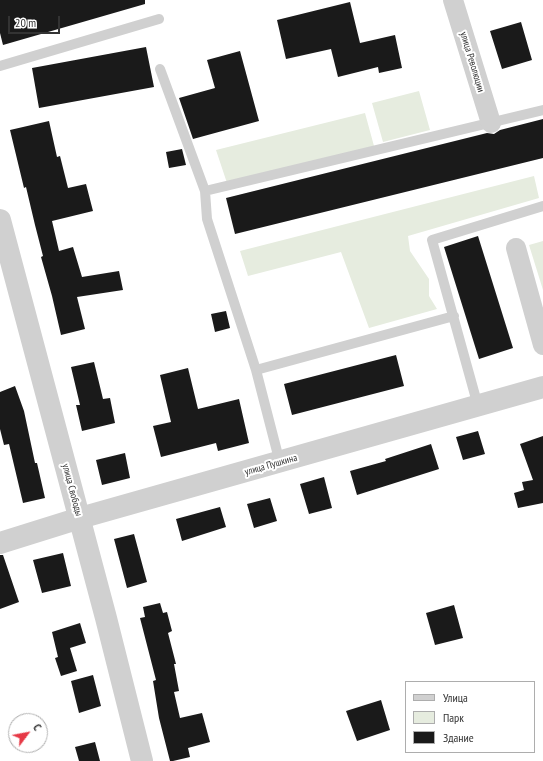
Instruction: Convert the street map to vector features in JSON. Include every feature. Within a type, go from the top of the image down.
[{"type":"street","name":"улица Революции","points":[[453,0],[491,123]]},
{"type":"street","name":"улица Свободы","points":[[0,220],[80,518],[142,761]]},
{"type":"street","points":[[516,248],[543,345]]},
{"type":"street","name":"улица Пушкина","points":[[0,543],[80,518],[280,463],[543,387]]},
{"type":"lane","points":[[0,66],[159,19]]},
{"type":"lane","points":[[160,69],[205,191],[207,219],[256,370],[280,463]]},
{"type":"lane","points":[[205,191],[543,110]]},
{"type":"lane","points":[[478,406],[432,240],[543,206]]},
{"type":"lane","points":[[256,370],[454,316]]},
{"type":"green space","points":[[419,91],[430,130],[383,142],[372,103]]},
{"type":"green space","points":[[365,113],[374,146],[227,183],[216,150]]},
{"type":"green space","points":[[534,176],[539,198],[408,236],[410,251],[429,279],[429,296],[437,309],[369,328],[341,252],[248,276],[240,251]]},
{"type":"green space","points":[[543,241],[543,290],[529,245]]},
{"type":"building","points":[[0,0],[145,0],[145,4],[3,45],[0,33]]},
{"type":"building","points":[[350,2],[360,43],[395,35],[402,68],[379,73],[378,67],[338,77],[331,49],[286,59],[277,20]]},
{"type":"building","points":[[521,22],[532,60],[502,69],[490,31]]},
{"type":"building","points":[[146,47],[154,87],[39,108],[32,68]]},
{"type":"building","points":[[240,51],[259,121],[193,139],[179,98],[215,88],[207,60]]},
{"type":"building","points":[[543,119],[543,158],[235,234],[226,198],[487,133],[494,134],[500,130]]},
{"type":"building","points":[[49,121],[57,157],[60,156],[68,188],[86,184],[93,211],[52,221],[59,251],[73,247],[82,277],[119,271],[123,290],[77,297],[85,329],[61,335],[41,257],[43,256],[26,187],[24,188],[10,130]]},
{"type":"building","points":[[182,149],[186,165],[169,168],[166,152]]},
{"type":"building","points":[[478,236],[513,348],[479,359],[444,247]]},
{"type":"building","points":[[226,311],[230,328],[215,332],[211,314]]},
{"type":"building","points":[[396,355],[404,386],[292,415],[284,384]]},
{"type":"building","points":[[94,362],[103,399],[110,398],[115,423],[82,431],[76,405],[80,405],[71,367]]},
{"type":"building","points":[[188,368],[198,409],[239,399],[249,443],[218,451],[216,443],[161,457],[153,426],[171,422],[160,375]]},
{"type":"building","points":[[15,386],[24,411],[35,463],[37,463],[45,498],[23,503],[9,444],[4,445],[0,429],[0,392]]},
{"type":"building","points":[[478,431],[485,454],[463,460],[456,437]]},
{"type":"building","points":[[543,436],[543,503],[518,508],[514,493],[524,490],[522,482],[533,480],[520,444]]},
{"type":"building","points":[[431,444],[439,469],[357,495],[350,471],[386,461],[385,459]]},
{"type":"building","points":[[125,453],[130,478],[102,485],[96,460]]},
{"type":"building","points":[[324,477],[332,508],[309,514],[300,484]]},
{"type":"building","points":[[270,498],[277,521],[254,528],[247,504]]},
{"type":"building","points":[[220,507],[226,527],[182,541],[176,519]]},
{"type":"building","points":[[134,534],[147,582],[127,588],[114,539]]},
{"type":"building","points":[[63,553],[71,586],[42,593],[33,560]]},
{"type":"building","points":[[0,555],[3,555],[19,602],[0,609]]},
{"type":"building","points":[[160,603],[163,613],[167,612],[172,631],[168,633],[176,664],[174,664],[179,691],[174,692],[180,718],[202,713],[210,742],[188,748],[190,757],[173,761],[170,761],[159,718],[153,681],[156,680],[140,618],[145,617],[143,607]]},
{"type":"building","points":[[454,605],[463,638],[435,645],[426,613]]},
{"type":"building","points":[[80,623],[86,643],[70,648],[77,671],[61,676],[55,658],[58,657],[52,632]]},
{"type":"building","points":[[93,675],[101,706],[79,713],[71,681]]},
{"type":"building","points":[[381,700],[390,730],[357,741],[346,711]]},
{"type":"building","points":[[95,742],[100,761],[79,761],[75,747]]}]
